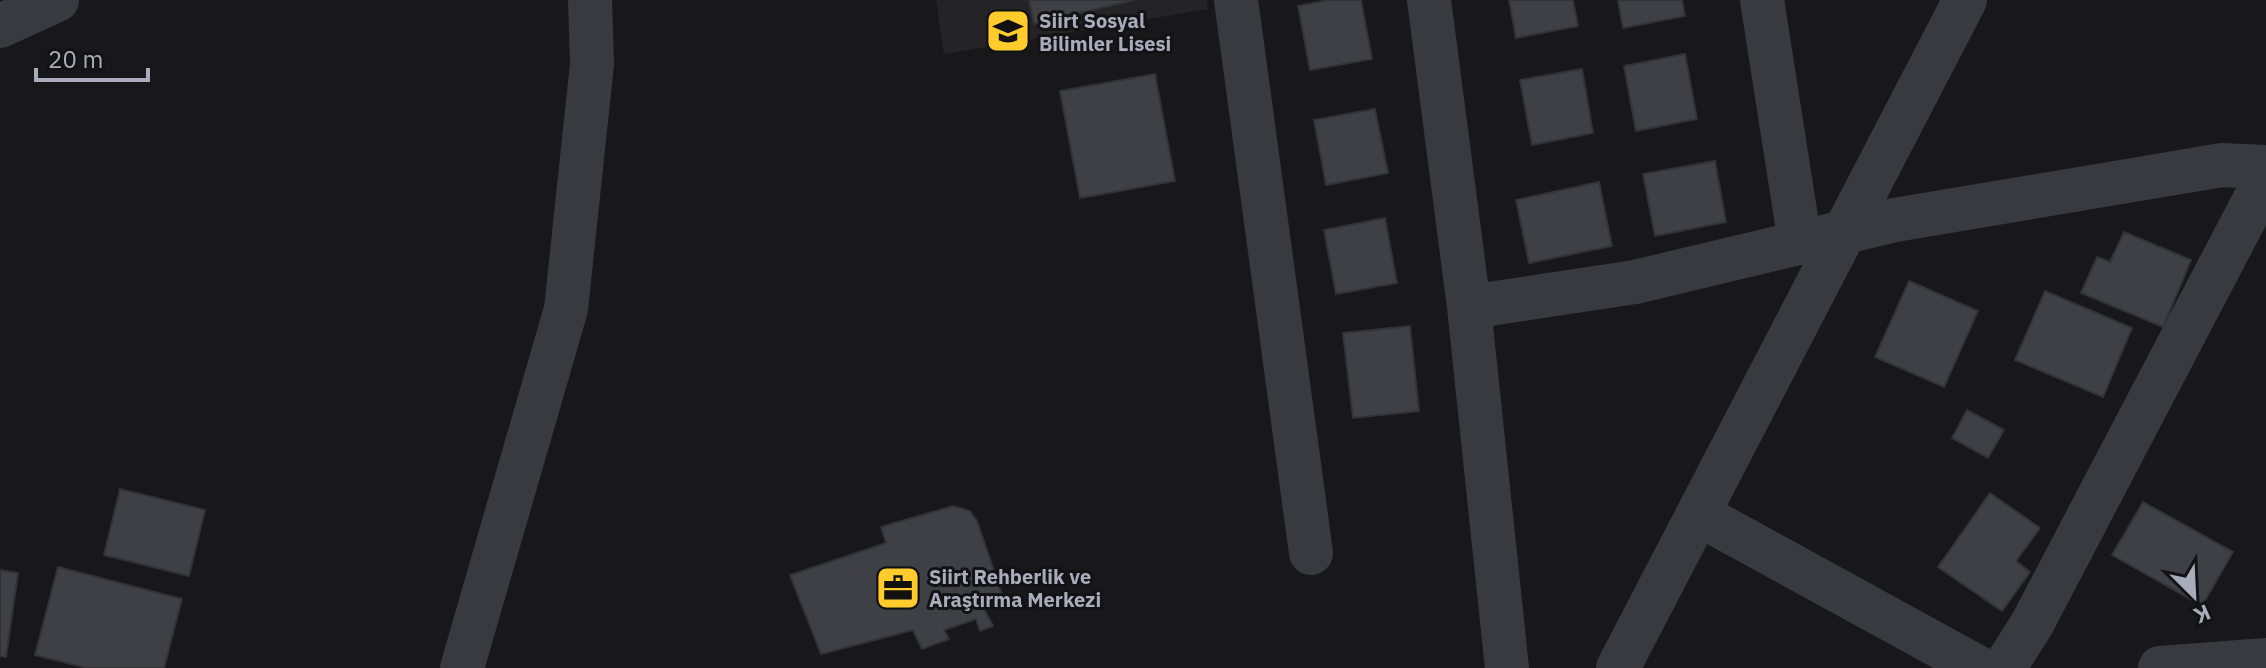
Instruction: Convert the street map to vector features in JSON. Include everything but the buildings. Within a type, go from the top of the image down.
[{"type":"street","points":[[0,26],[57,0]]},
{"type":"street","points":[[462,668],[566,309],[592,64],[590,0]]},
{"type":"street","points":[[1236,0],[1311,553]]},
{"type":"street","points":[[1429,0],[1469,307],[1507,668]]},
{"type":"street","points":[[1762,0],[1800,243]]},
{"type":"street","points":[[1618,668],[1965,0]]},
{"type":"street","points":[[1469,307],[1635,282],[1911,217],[2222,165],[2266,167]]},
{"type":"street","points":[[2004,668],[2032,624],[2266,178]]},
{"type":"street","points":[[1698,514],[1979,668]]},
{"type":"street","points":[[2160,668],[2266,660]]},
{"type":"shaded area","name":"Siirt Sosyal Bilimler Lisesi","points":[[936,0],[1207,0],[1208,9],[944,54]]},
{"type":"place","name":"Siirt Sosyal Bilimler Lisesi","points":[[1008,31]]},
{"type":"place","name":"Siirt Rehberlik ve Araştırma Merkezi","points":[[898,588]]}]
